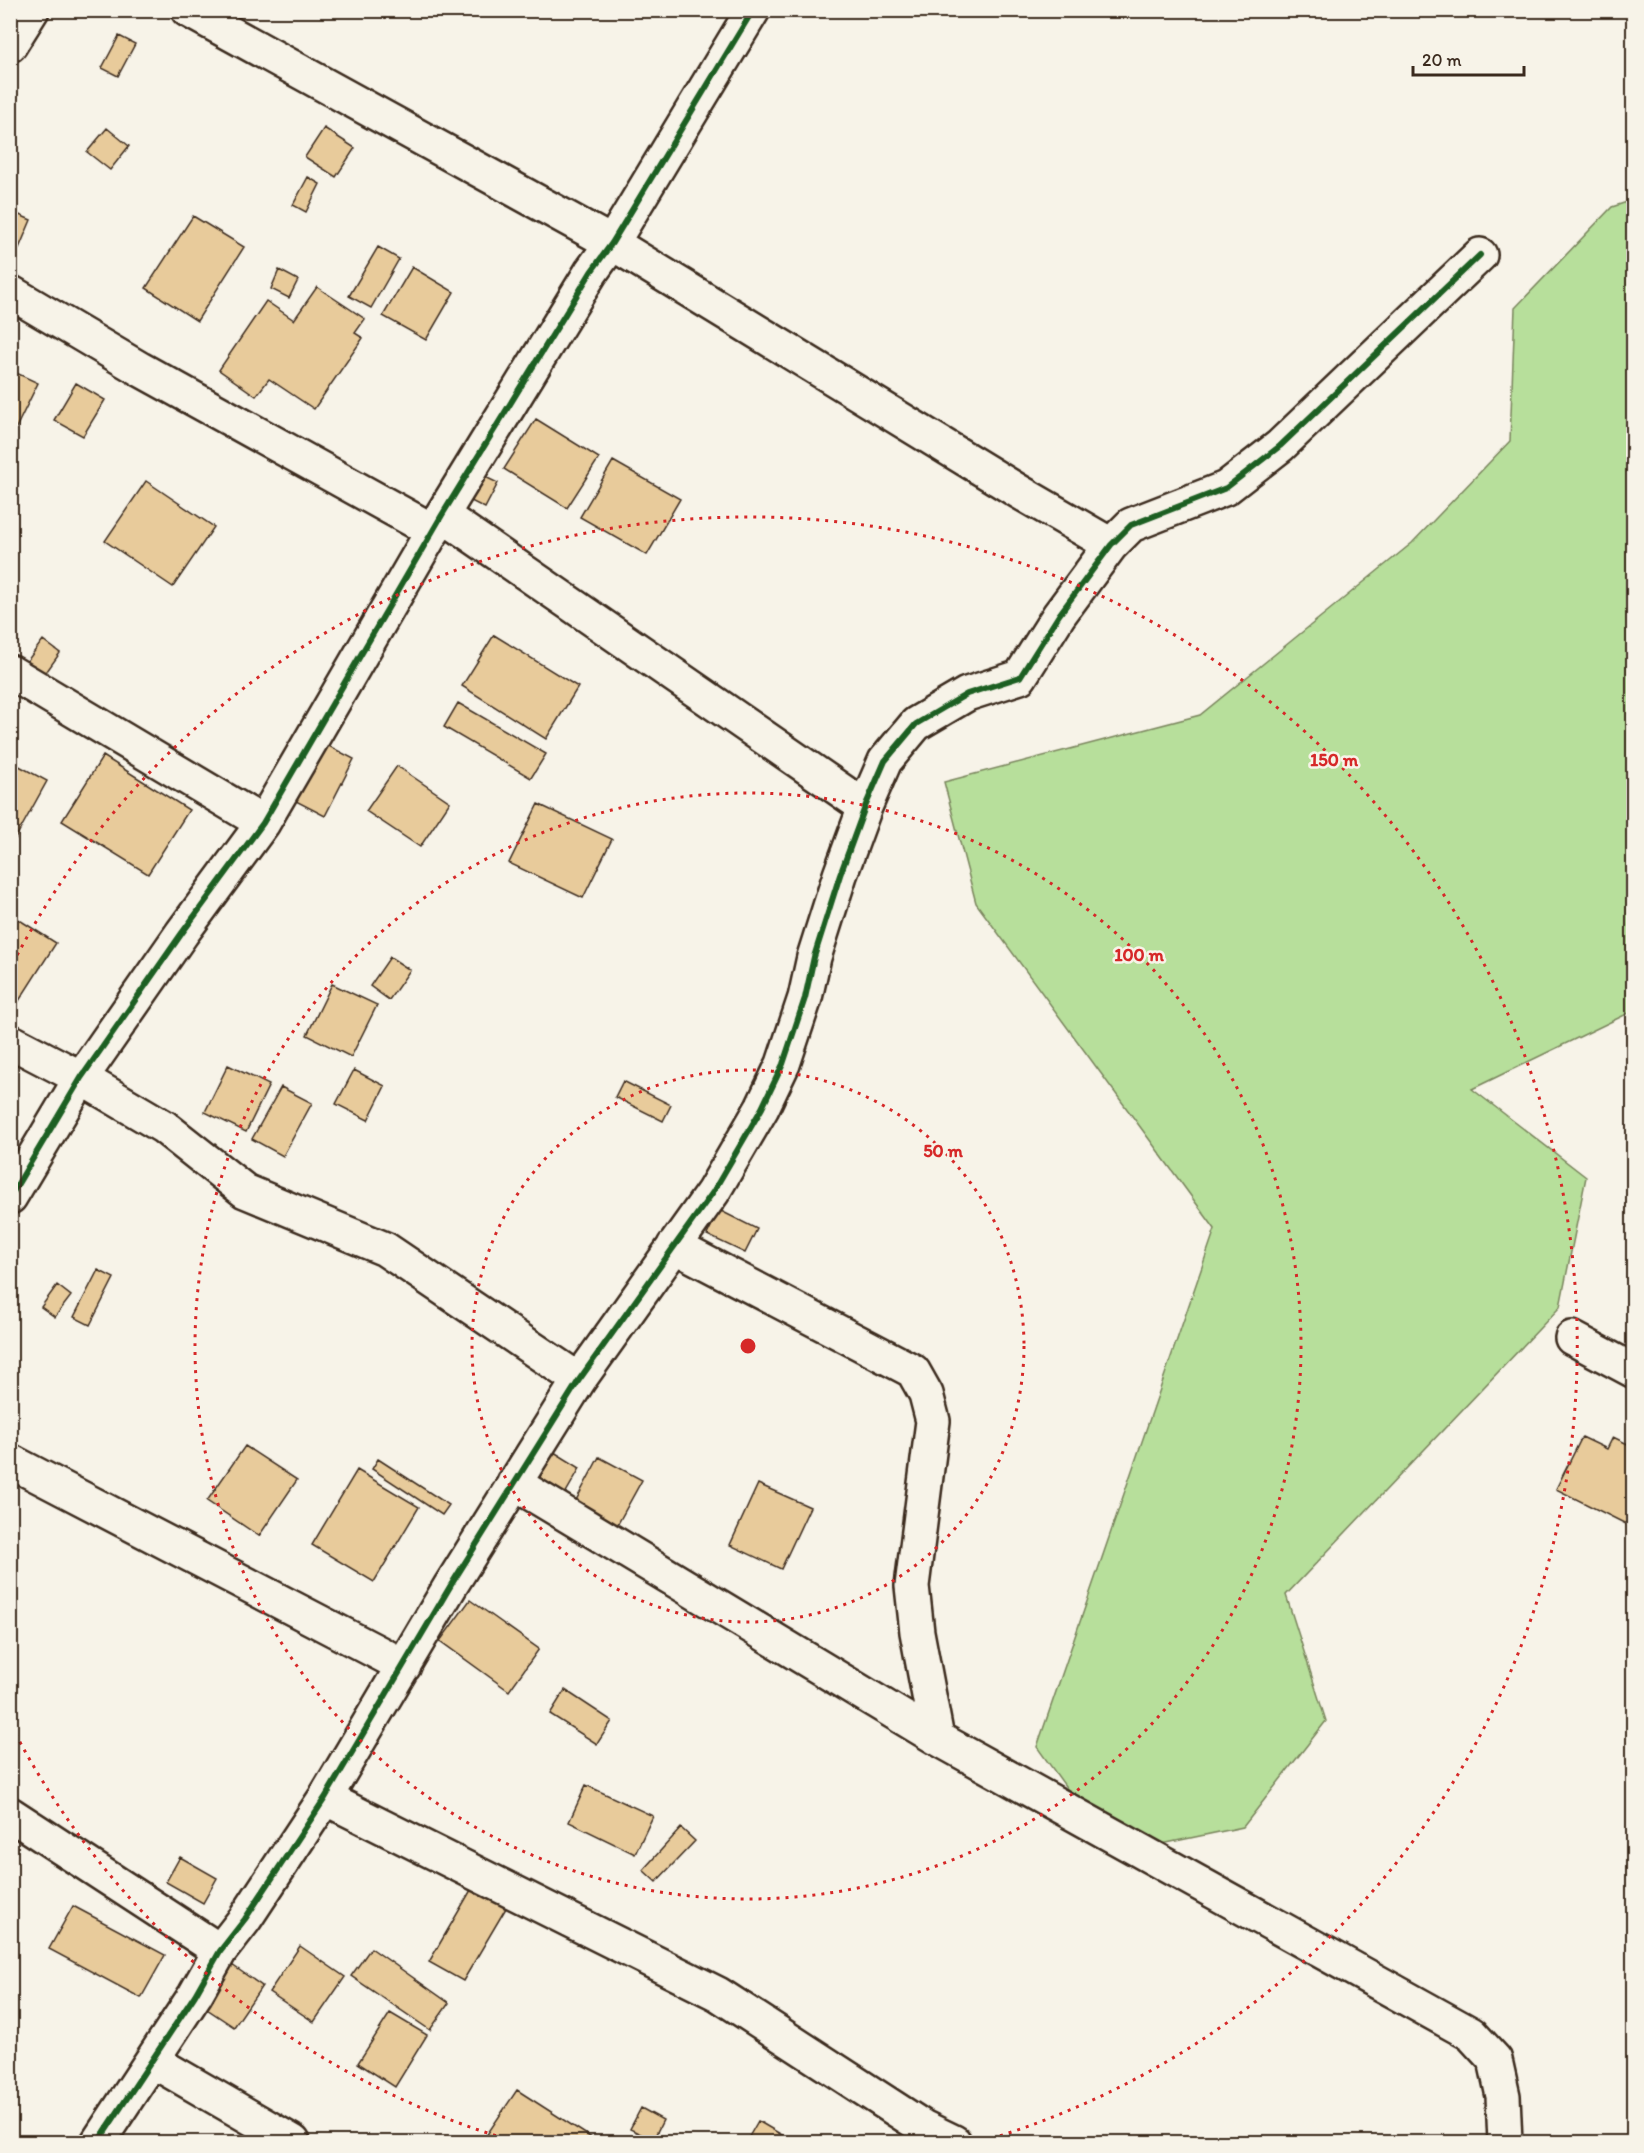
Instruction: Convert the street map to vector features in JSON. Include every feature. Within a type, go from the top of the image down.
[{"type":"street","points":[[10,45],[32,10]]},
{"type":"street","points":[[188,10],[612,243],[1008,485],[1111,545]]},
{"type":"street","points":[[10,1197],[81,1078],[182,933],[263,823],[437,523],[591,272],[612,243],[753,10]]},
{"type":"street","points":[[98,2142],[153,2061],[220,1951],[245,1918],[325,1798],[514,1483],[579,1380],[713,1192],[762,1108],[783,1064],[805,998],[814,957],[840,875],[885,760],[916,724],[967,694],[1020,677],[1059,615],[1111,545],[1131,525],[1226,488],[1280,446],[1480,255]]},
{"type":"street","points":[[10,292],[140,369],[437,523],[865,807]]},
{"type":"street","points":[[10,672],[263,823]]},
{"type":"street","points":[[10,1041],[81,1078],[164,1127],[244,1191],[386,1250],[579,1380]]},
{"type":"street","points":[[674,1246],[913,1371],[926,1394],[933,1421],[912,1586],[917,1632],[937,1738]]},
{"type":"street","points":[[1572,1338],[1634,1371]]},
{"type":"street","points":[[10,1461],[404,1666]]},
{"type":"street","points":[[514,1483],[937,1738],[1471,2034],[1496,2060],[1503,2096],[1505,2142]]},
{"type":"street","points":[[325,1798],[718,1994],[924,2135],[954,2142]]},
{"type":"street","points":[[10,1814],[220,1951]]},
{"type":"street","points":[[153,2061],[293,2142]]},
{"type":"green space","points":[[1633,200],[1633,1011],[1472,1089],[1586,1177],[1560,1307],[1286,1595],[1326,1721],[1243,1827],[1114,1854],[1037,1747],[1215,1229],[976,903],[944,782],[1200,715],[1412,543],[1510,441],[1515,308],[1612,207]]},
{"type":"building","points":[[119,36],[135,44],[118,76],[102,68]]},
{"type":"building","points":[[107,128],[129,146],[110,170],[87,152]]},
{"type":"building","points":[[324,128],[355,148],[336,177],[305,157]]},
{"type":"building","points":[[308,177],[320,184],[306,212],[293,205]]},
{"type":"building","points":[[17,214],[31,220],[14,260],[10,259],[10,229]]},
{"type":"building","points":[[193,216],[244,247],[197,321],[146,288]]},
{"type":"building","points":[[378,247],[399,259],[371,308],[349,296]]},
{"type":"building","points":[[412,267],[454,292],[426,340],[383,316]]},
{"type":"building","points":[[279,270],[298,280],[289,298],[271,289]]},
{"type":"building","points":[[317,287],[365,319],[355,333],[363,338],[314,409],[269,379],[256,396],[219,370],[266,301],[294,320]]},
{"type":"building","points":[[10,370],[38,383],[10,440]]},
{"type":"building","points":[[76,383],[105,400],[83,436],[54,420]]},
{"type":"building","points":[[536,419],[599,458],[567,508],[504,469]]},
{"type":"building","points":[[613,461],[680,499],[647,555],[580,517]]},
{"type":"building","points":[[477,473],[498,483],[485,508],[465,498]]},
{"type":"building","points":[[146,481],[214,527],[173,587],[105,541]]},
{"type":"building","points":[[494,635],[578,687],[546,739],[462,686]]},
{"type":"building","points":[[43,640],[60,653],[42,678],[24,665]]},
{"type":"building","points":[[458,703],[546,754],[531,778],[444,727]]},
{"type":"building","points":[[321,742],[354,759],[325,816],[292,799]]},
{"type":"building","points":[[103,756],[189,810],[148,874],[62,821]]},
{"type":"building","points":[[10,761],[47,781],[10,848]]},
{"type":"building","points":[[397,766],[450,802],[420,847],[366,811]]},
{"type":"building","points":[[538,804],[612,839],[583,898],[509,863]]},
{"type":"building","points":[[10,914],[56,943],[10,1015]]},
{"type":"building","points":[[390,957],[410,970],[389,1000],[370,986]]},
{"type":"building","points":[[332,984],[377,1005],[351,1057],[307,1035]]},
{"type":"building","points":[[228,1065],[269,1085],[246,1132],[205,1112]]},
{"type":"building","points":[[354,1070],[385,1086],[368,1120],[336,1104]]},
{"type":"building","points":[[623,1081],[671,1105],[663,1121],[615,1097]]},
{"type":"building","points":[[281,1087],[312,1103],[283,1156],[252,1139]]},
{"type":"building","points":[[719,1210],[757,1229],[745,1253],[707,1235]]},
{"type":"building","points":[[98,1270],[114,1278],[90,1325],[74,1317]]},
{"type":"building","points":[[57,1285],[71,1296],[55,1317],[41,1307]]},
{"type":"building","points":[[1582,1437],[1607,1449],[1613,1437],[1634,1447],[1634,1528],[1556,1489]]},
{"type":"building","points":[[245,1446],[297,1480],[259,1536],[207,1501]]},
{"type":"building","points":[[554,1452],[580,1468],[561,1501],[534,1485]]},
{"type":"building","points":[[599,1457],[642,1480],[615,1529],[573,1506]]},
{"type":"building","points":[[378,1459],[449,1505],[442,1515],[372,1469]]},
{"type":"building","points":[[357,1470],[419,1507],[374,1582],[312,1545]]},
{"type":"building","points":[[758,1484],[810,1507],[781,1569],[730,1545]]},
{"type":"building","points":[[470,1600],[539,1649],[509,1691],[440,1641]]},
{"type":"building","points":[[565,1690],[612,1721],[597,1744],[550,1714]]},
{"type":"building","points":[[586,1785],[653,1816],[635,1854],[569,1822]]},
{"type":"building","points":[[681,1828],[695,1841],[656,1882],[643,1870]]},
{"type":"building","points":[[180,1857],[217,1878],[203,1903],[166,1882]]},
{"type":"building","points":[[475,1883],[509,1903],[463,1981],[429,1962]]},
{"type":"building","points":[[73,1906],[165,1955],[141,1998],[49,1949]]},
{"type":"building","points":[[300,1946],[345,1977],[314,2022],[269,1992]]},
{"type":"building","points":[[371,1948],[449,2003],[430,2030],[351,1976]]},
{"type":"building","points":[[232,1965],[262,1986],[234,2027],[204,2007]]},
{"type":"building","points":[[390,2013],[427,2035],[395,2087],[358,2063]]},
{"type":"building","points":[[517,2090],[598,2142],[482,2142]]},
{"type":"building","points":[[641,2108],[663,2120],[653,2140],[630,2129]]},
{"type":"building","points":[[758,2121],[794,2142],[746,2142]]},
{"type":"cycle path","points":[[10,1197],[81,1078],[182,933],[263,823],[442,515],[591,272],[612,243],[753,10]]},
{"type":"cycle path","points":[[98,2142],[195,1995],[220,1951],[245,1919],[325,1798],[451,1585],[579,1380],[713,1192],[762,1108],[783,1064],[805,998],[814,957],[840,875],[885,761],[916,724],[967,694],[1020,677],[1059,615],[1111,545],[1131,525],[1226,488],[1280,446],[1480,255]]}]
